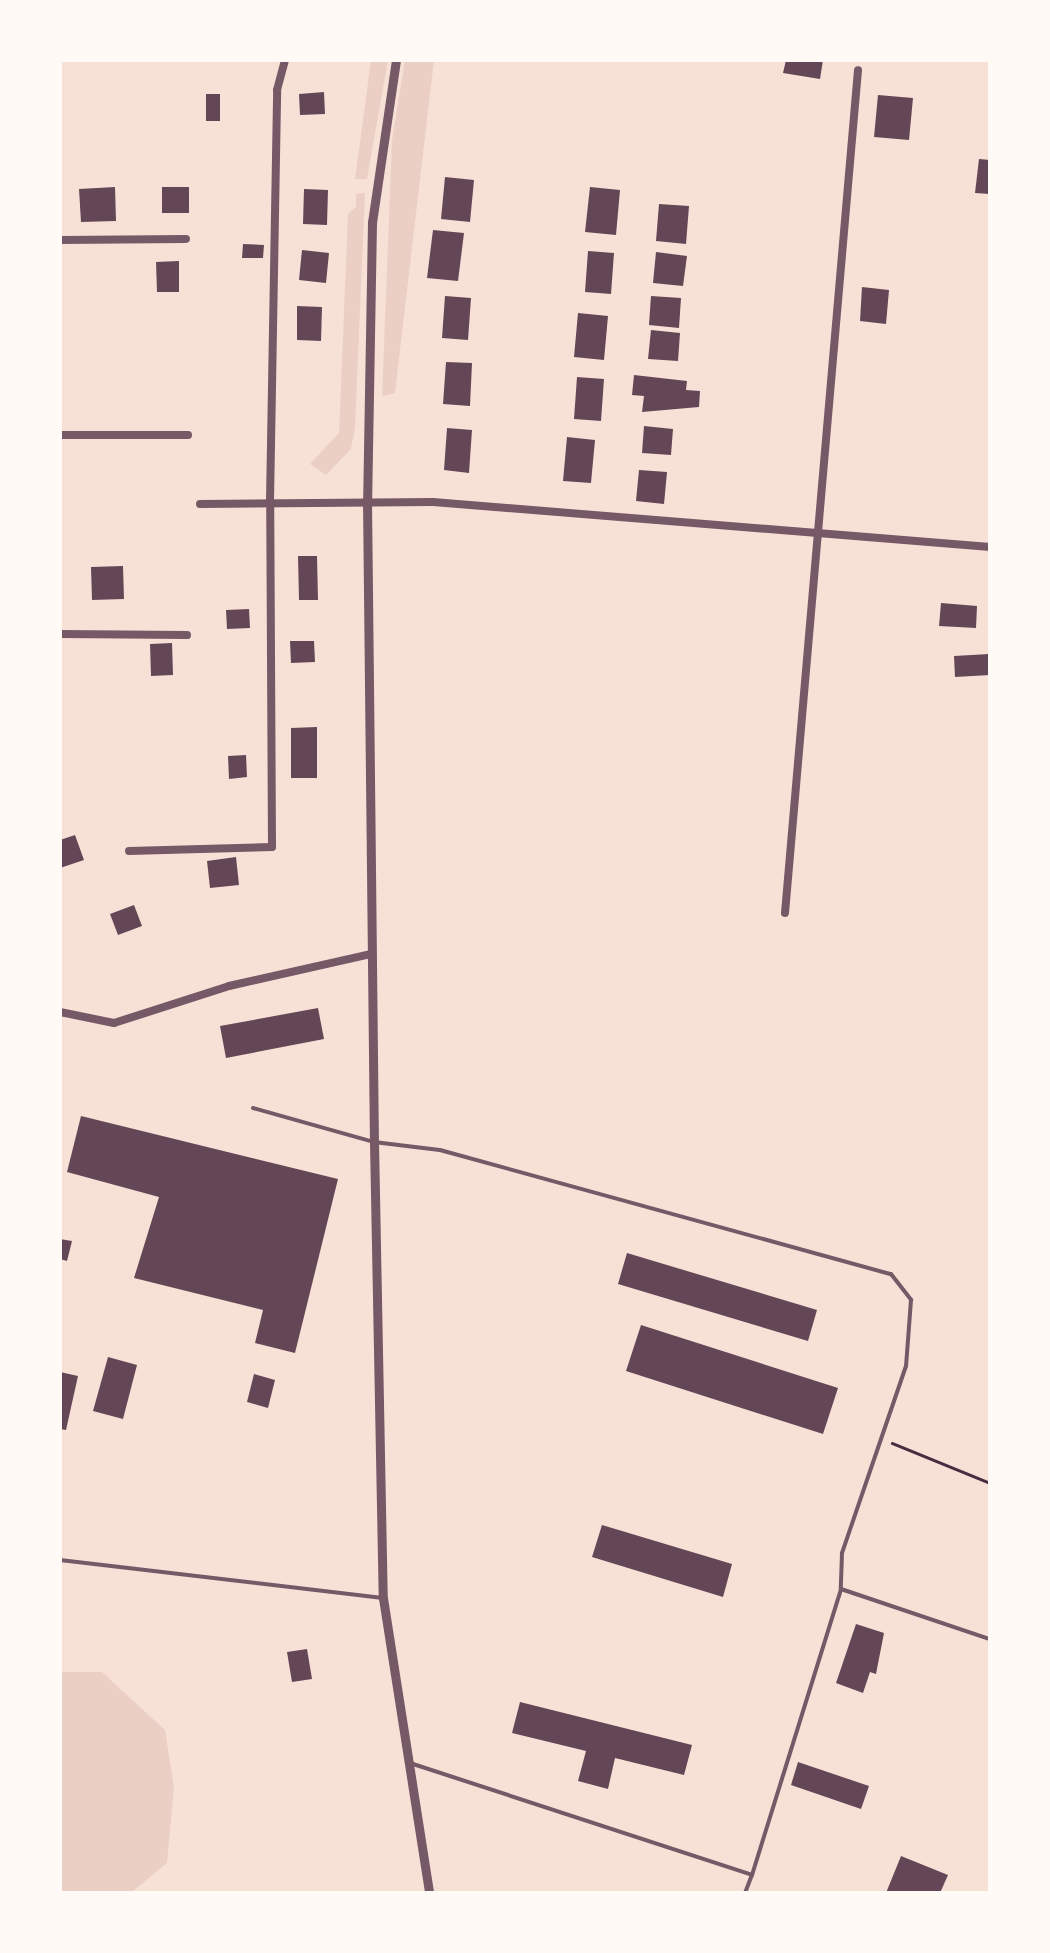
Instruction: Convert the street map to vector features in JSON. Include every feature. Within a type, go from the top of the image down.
[{"type":"street","points":[[129,851],[272,846],[270,501],[277,90],[285,60]]},
{"type":"street","points":[[396,60],[372,222],[366,500],[374,1142],[383,1598],[428,1893]]},
{"type":"street","points":[[785,913],[821,533],[858,70]]},
{"type":"street","points":[[60,240],[186,239]]},
{"type":"street","points":[[60,435],[188,435]]},
{"type":"street","points":[[200,504],[366,500],[990,547]]},
{"type":"street","points":[[60,634],[187,635]]},
{"type":"street","points":[[60,1012],[114,1023],[229,986],[371,954]]},
{"type":"lane","points":[[253,1108],[374,1142],[440,1150],[891,1274],[911,1300],[906,1366],[842,1553],[842,1589],[745,1893]]},
{"type":"lane","points":[[60,1560],[383,1598]]},
{"type":"lane","points":[[842,1589],[990,1638]]},
{"type":"lane","points":[[407,1762],[752,1875]]},
{"type":"path","points":[[882,1439],[990,1483]]},
{"type":"shaded area","points":[[371,60],[388,60],[367,179],[355,179]]},
{"type":"shaded area","points":[[405,60],[434,60],[395,393],[382,396],[392,140]]},
{"type":"shaded area","points":[[365,193],[355,428],[351,449],[326,475],[310,464],[339,433],[348,214],[356,207],[356,194]]},
{"type":"shaded area","points":[[60,1672],[102,1672],[165,1730],[174,1787],[167,1863],[131,1893],[60,1893]]},
{"type":"building","points":[[786,60],[823,60],[820,79],[783,73]]},
{"type":"building","points":[[324,92],[325,114],[300,115],[299,94]]},
{"type":"building","points":[[206,94],[220,94],[220,121],[206,121]]},
{"type":"building","points":[[878,95],[913,98],[909,140],[874,137]]},
{"type":"building","points":[[979,159],[990,160],[990,194],[975,193]]},
{"type":"building","points":[[445,177],[474,180],[470,222],[441,219]]},
{"type":"building","points":[[115,187],[116,221],[81,222],[79,189]]},
{"type":"building","points":[[162,187],[189,187],[189,213],[162,213]]},
{"type":"building","points":[[590,187],[620,190],[616,235],[585,232]]},
{"type":"building","points":[[304,189],[328,190],[327,225],[303,224]]},
{"type":"building","points":[[659,204],[689,206],[686,244],[656,241]]},
{"type":"building","points":[[433,230],[464,233],[458,281],[427,278]]},
{"type":"building","points":[[243,244],[264,245],[263,258],[242,258]]},
{"type":"building","points":[[302,250],[329,253],[326,283],[299,280]]},
{"type":"building","points":[[588,251],[614,253],[611,294],[585,292]]},
{"type":"building","points":[[656,252],[687,256],[683,286],[653,283]]},
{"type":"building","points":[[179,261],[179,292],[157,292],[156,262]]},
{"type":"building","points":[[862,287],[889,290],[886,324],[860,321]]},
{"type":"building","points":[[445,296],[471,298],[468,340],[442,338]]},
{"type":"building","points":[[651,296],[681,298],[679,328],[649,325]]},
{"type":"building","points":[[297,306],[322,307],[321,341],[297,340]]},
{"type":"building","points":[[578,313],[608,316],[604,360],[574,357]]},
{"type":"building","points":[[651,330],[680,333],[678,361],[648,359]]},
{"type":"building","points":[[446,362],[472,363],[470,406],[443,404]]},
{"type":"building","points":[[634,375],[687,381],[686,390],[700,391],[699,407],[642,412],[644,396],[632,395]]},
{"type":"building","points":[[577,377],[604,379],[601,421],[574,419]]},
{"type":"building","points":[[644,426],[673,429],[671,455],[642,453]]},
{"type":"building","points":[[447,428],[472,430],[469,473],[444,470]]},
{"type":"building","points":[[567,437],[595,440],[591,483],[563,481]]},
{"type":"building","points":[[639,470],[667,472],[664,504],[636,501]]},
{"type":"building","points":[[298,556],[317,556],[318,600],[299,600]]},
{"type":"building","points":[[123,566],[124,599],[92,600],[91,567]]},
{"type":"building","points":[[941,603],[977,606],[976,628],[939,626]]},
{"type":"building","points":[[249,609],[250,628],[227,629],[226,610]]},
{"type":"building","points":[[290,641],[314,641],[315,662],[291,663]]},
{"type":"building","points":[[172,643],[173,675],[151,676],[150,644]]},
{"type":"building","points":[[989,654],[990,675],[955,677],[954,656]]},
{"type":"building","points":[[317,727],[317,778],[291,778],[291,728]]},
{"type":"building","points":[[246,755],[247,777],[229,779],[228,756]]},
{"type":"building","points":[[75,835],[84,860],[60,868],[60,840]]},
{"type":"building","points":[[236,857],[239,885],[210,888],[207,861]]},
{"type":"building","points":[[134,905],[142,926],[118,935],[110,914]]},
{"type":"building","points":[[318,1008],[324,1039],[226,1058],[220,1026]]},
{"type":"building","points":[[81,1116],[338,1179],[295,1353],[255,1343],[263,1310],[134,1278],[159,1197],[67,1172]]},
{"type":"building","points":[[60,1239],[72,1241],[67,1261],[60,1259]]},
{"type":"building","points":[[627,1253],[817,1310],[808,1341],[618,1284]]},
{"type":"building","points":[[641,1325],[838,1388],[823,1434],[626,1371]]},
{"type":"building","points":[[108,1357],[137,1365],[123,1419],[93,1411]]},
{"type":"building","points":[[60,1372],[78,1376],[66,1430],[60,1429]]},
{"type":"building","points":[[254,1374],[275,1380],[268,1408],[247,1402]]},
{"type":"building","points":[[602,1525],[732,1564],[723,1597],[592,1557]]},
{"type":"building","points":[[856,1624],[884,1633],[876,1674],[870,1672],[863,1693],[836,1683]]},
{"type":"building","points":[[307,1649],[312,1679],[292,1682],[287,1652]]},
{"type":"building","points":[[520,1702],[692,1745],[684,1775],[615,1758],[608,1789],[578,1781],[586,1751],[512,1733]]},
{"type":"building","points":[[798,1762],[869,1786],[861,1809],[791,1785]]},
{"type":"building","points":[[901,1856],[948,1875],[940,1893],[886,1893]]}]
